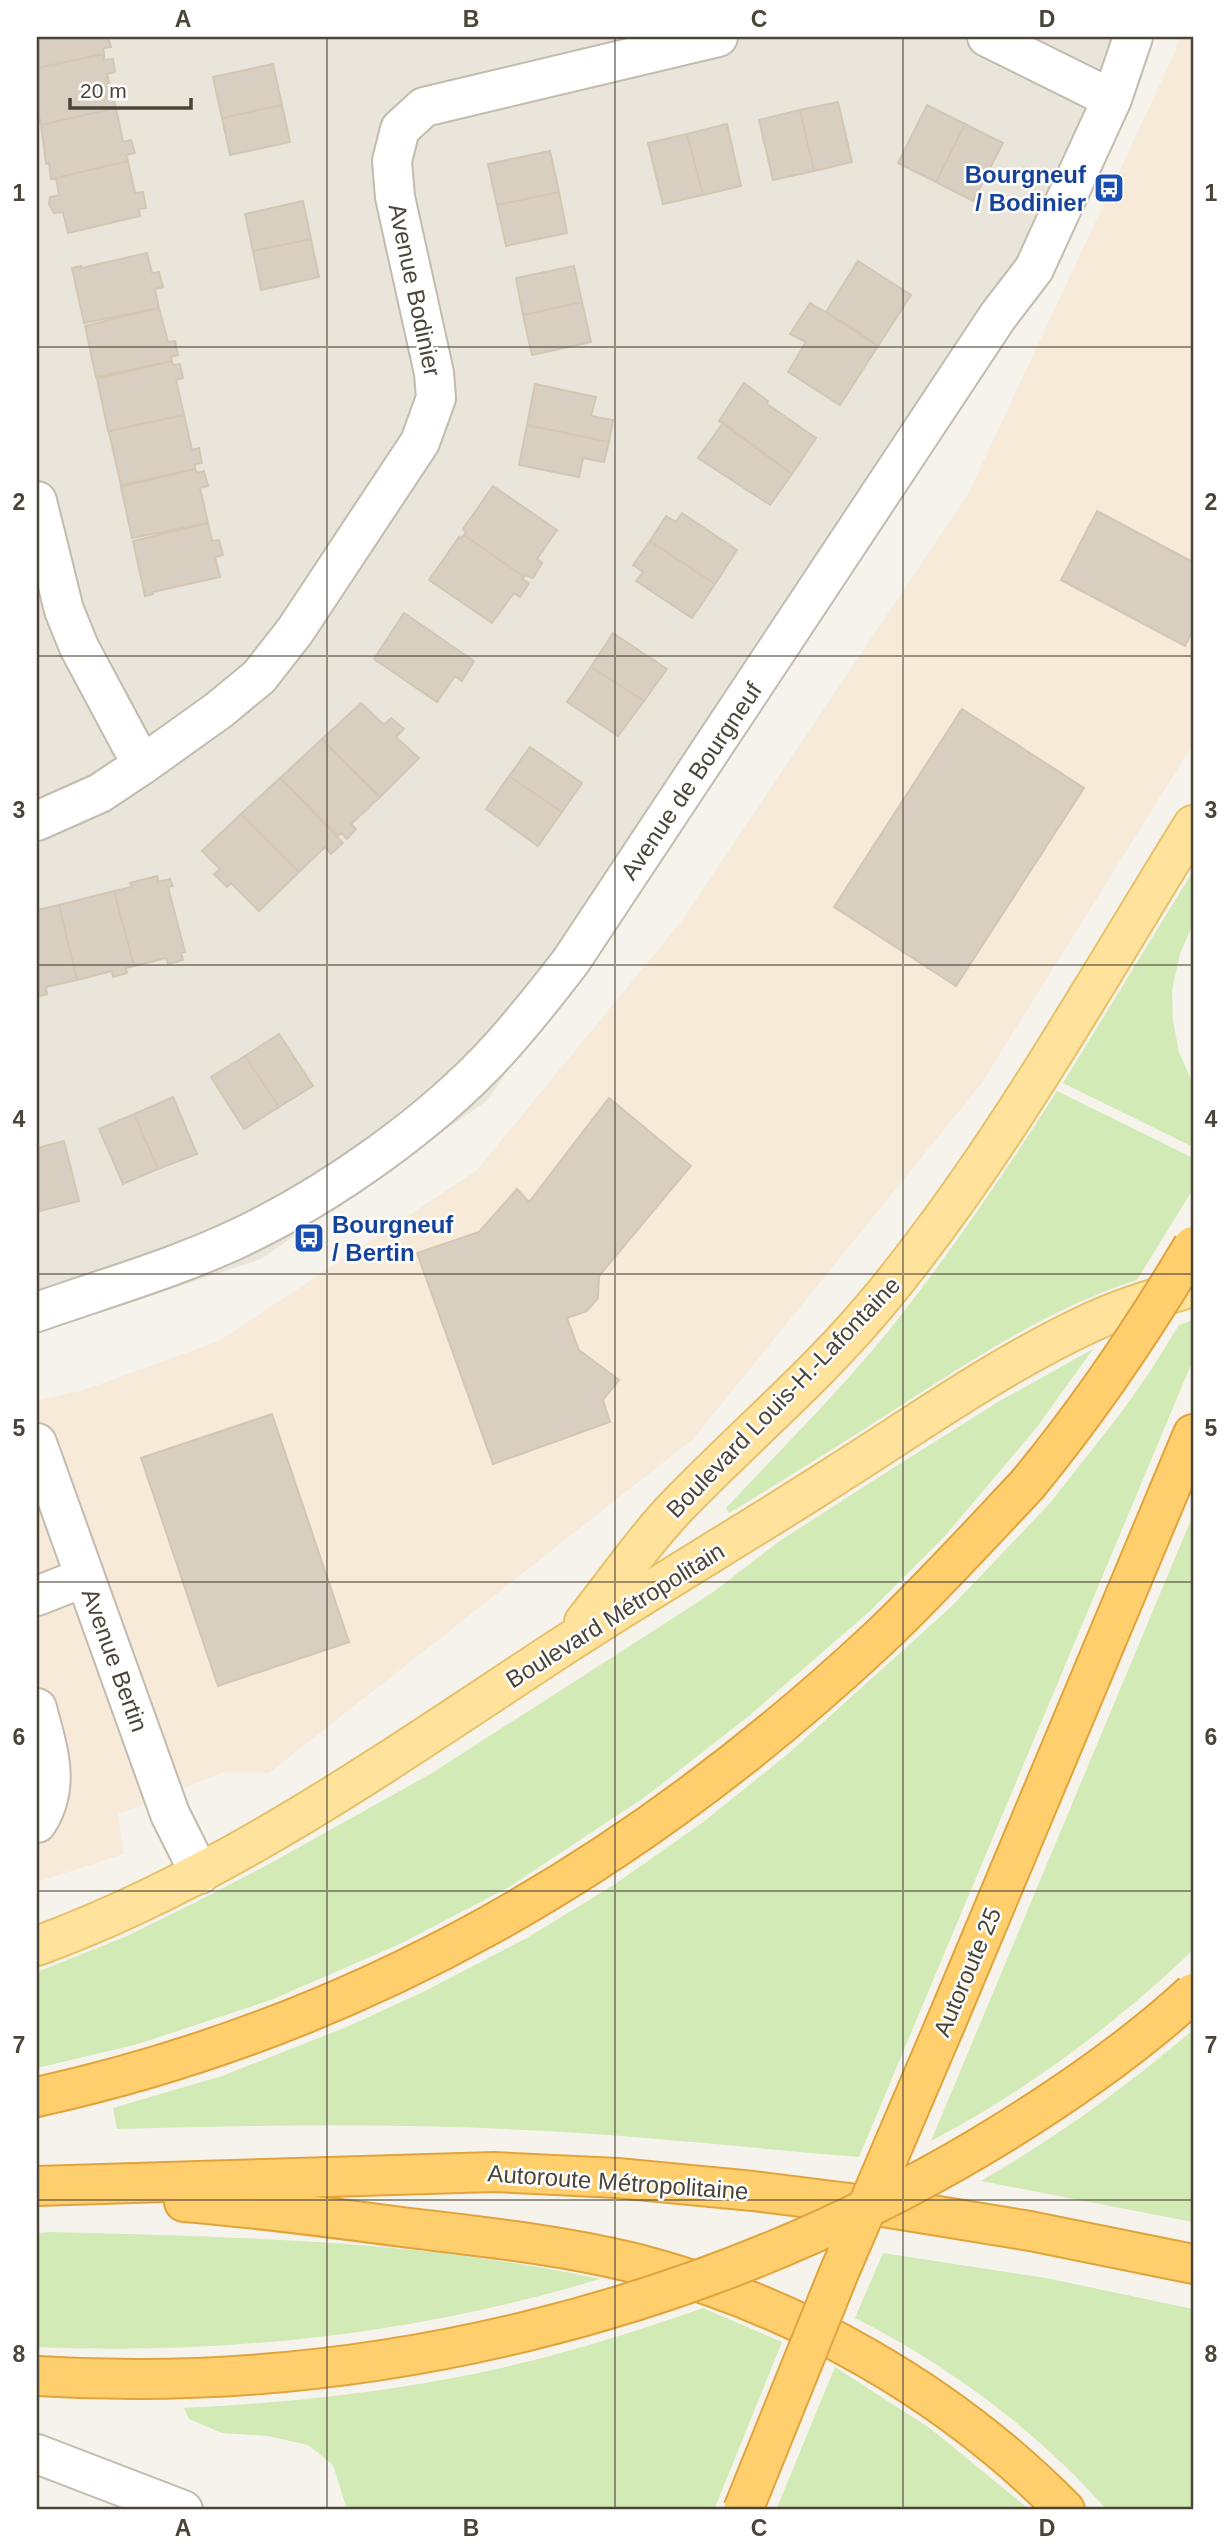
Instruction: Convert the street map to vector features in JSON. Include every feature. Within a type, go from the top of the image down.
[{"type":"highway","points":[[37,2097],[85,2086],[214,2048],[331,2004],[409,1969],[569,1880],[678,1805],[836,1677],[949,1570],[1027,1485],[1090,1407],[1193,1246]]},
{"type":"highway","name":"Autoroute 25","points":[[743,2510],[838,2275],[1187,1450]]},
{"type":"highway","points":[[37,2376],[107,2379],[203,2377],[293,2371],[370,2361],[432,2351],[557,2323],[670,2289],[787,2245],[947,2166],[1048,2105],[1134,2042],[1193,1993]]},
{"type":"highway","name":"Autoroute Métropolitaine","points":[[37,2186],[494,2172],[617,2178],[753,2191],[903,2210],[1018,2229],[1193,2264]]},
{"type":"highway","points":[[37,2193],[216,2205],[483,2237],[623,2261],[695,2281],[747,2300],[845,2346],[883,2368],[958,2416],[996,2446],[1065,2510]]},
{"type":"main road","name":"Boulevard Louis-H.-Lafontaine","points":[[567,1643],[676,1506],[788,1398],[882,1299],[955,1203],[1041,1074],[1193,825]]},
{"type":"main road","name":"Boulevard Métropolitain","points":[[37,1946],[116,1914],[200,1874],[312,1808],[460,1715],[567,1643],[1013,1364],[1092,1322],[1193,1287]]},
{"type":"street","name":"Avenue Bodinier","points":[[37,821],[100,793],[227,704],[259,677],[295,631],[420,442],[436,398],[434,373],[395,197],[392,161],[400,129],[424,107],[718,37]]},
{"type":"street","points":[[987,37],[1111,99]]},
{"type":"street","name":"Avenue de Bourgneuf","points":[[37,1312],[205,1253],[242,1237],[293,1208],[356,1170],[402,1136],[454,1093],[499,1049],[570,961],[991,327],[1034,269],[1111,99],[1133,37]]},
{"type":"street","points":[[37,501],[61,598],[79,647],[142,765]]},
{"type":"street","name":"Avenue Bertin","points":[[37,1443],[170,1814],[200,1874]]},
{"type":"street","points":[[37,1596],[85,1577]]},
{"type":"street","points":[[37,1708],[52,1766],[52,1781],[49,1797],[37,1823]]},
{"type":"street","points":[[37,2454],[183,2510]]},
{"type":"shaded area","points":[[37,37],[1118,37],[1061,221],[488,1100],[261,1259],[37,1334]]},
{"type":"shaded area","points":[[1180,37],[1193,37],[1193,744],[981,1084],[693,1439],[269,1773],[221,1773],[118,1814],[124,1854],[37,1882],[37,1400],[81,1391],[219,1341],[477,1170],[680,923],[968,494]]},
{"type":"green space","points":[[1193,871],[1193,924],[1180,954],[1172,990],[1173,1021],[1179,1052],[1193,1084],[1193,1147],[1063,1083]]},
{"type":"green space","points":[[1057,1091],[1193,1158],[1193,1189],[1137,1280],[1077,1303],[1020,1332],[729,1513],[726,1508],[841,1386],[905,1310],[984,1202]]},
{"type":"green space","points":[[1193,1320],[1193,1360],[859,2157],[568,2132],[423,2126],[117,2129],[113,2108],[222,2076],[349,2026],[423,1992],[527,1938],[615,1884],[702,1823],[789,1753],[952,1606],[1050,1503],[1120,1414],[1179,1325]]},
{"type":"green space","points":[[1093,1349],[1037,1427],[945,1536],[870,1611],[750,1715],[645,1797],[509,1887],[400,1944],[271,2000],[138,2044],[37,2068],[37,1972],[127,1936],[192,1904],[432,1773],[712,1593],[781,1540],[890,1470],[998,1402]]},
{"type":"green space","points":[[1193,1515],[1193,1950],[1133,2004],[1069,2054],[1001,2100],[931,2141]]},
{"type":"green space","points":[[1193,2030],[1193,2222],[981,2181],[1090,2110]]},
{"type":"green space","points":[[37,2233],[258,2239],[396,2248],[532,2266],[600,2279],[462,2314],[321,2337],[179,2347],[37,2347]]},
{"type":"green space","points":[[883,2253],[1046,2278],[1193,2309],[1193,2510],[1107,2510],[1051,2453],[990,2402],[925,2357],[855,2318]]},
{"type":"green space","points":[[703,2308],[782,2342],[714,2510],[347,2510],[333,2465],[308,2445],[268,2436],[222,2433],[189,2419],[184,2408],[366,2392],[457,2377],[566,2352]]},
{"type":"green space","points":[[835,2367],[931,2429],[1030,2510],[776,2510]]},
{"type":"building","points":[[37,37],[108,37],[111,47],[103,48],[104,54],[37,68]]},
{"type":"building","points":[[104,54],[104,60],[113,59],[115,72],[107,74],[116,108],[41,125],[37,107],[37,68]]},
{"type":"building","points":[[273,64],[282,105],[222,118],[213,77]]},
{"type":"building","points":[[838,102],[852,162],[814,171],[800,110]]},
{"type":"building","points":[[282,105],[290,142],[230,155],[222,118]]},
{"type":"building","points":[[927,105],[965,124],[936,182],[898,163]]},
{"type":"building","points":[[116,108],[123,142],[131,140],[135,153],[126,155],[128,161],[51,179],[49,163],[46,164],[41,125]]},
{"type":"building","points":[[800,110],[814,171],[773,180],[759,120]]},
{"type":"building","points":[[727,124],[741,186],[703,195],[687,134]]},
{"type":"building","points":[[965,124],[1003,143],[973,201],[936,182]]},
{"type":"building","points":[[687,134],[703,195],[663,204],[648,143]]},
{"type":"building","points":[[550,151],[559,192],[497,205],[488,164]]},
{"type":"building","points":[[128,161],[135,193],[143,192],[146,208],[139,209],[140,216],[68,233],[63,212],[54,213],[49,204],[50,197],[59,195],[56,178]]},
{"type":"building","points":[[559,192],[567,233],[506,246],[497,205]]},
{"type":"building","points":[[303,201],[311,239],[253,251],[245,214]]},
{"type":"building","points":[[311,239],[319,277],[261,290],[253,251]]},
{"type":"building","points":[[147,253],[152,273],[159,272],[163,287],[155,289],[159,308],[84,323],[72,268]]},
{"type":"building","points":[[858,261],[911,295],[878,346],[826,312]]},
{"type":"building","points":[[574,266],[582,302],[523,315],[516,278]]},
{"type":"building","points":[[582,302],[591,342],[532,355],[523,315]]},
{"type":"building","points":[[810,303],[878,346],[840,405],[788,372],[806,342],[790,334]]},
{"type":"building","points":[[159,308],[168,342],[175,341],[178,355],[171,357],[172,361],[96,377],[85,326]]},
{"type":"building","points":[[172,361],[173,365],[180,364],[183,378],[176,380],[184,415],[108,431],[97,379]]},
{"type":"building","points":[[744,383],[768,401],[767,404],[816,438],[792,474],[719,421]]},
{"type":"building","points":[[535,384],[596,397],[591,416],[613,420],[609,442],[527,425]]},
{"type":"building","points":[[184,415],[192,450],[199,448],[202,463],[195,464],[195,469],[121,485],[110,431]]},
{"type":"building","points":[[723,423],[792,474],[770,505],[698,458]]},
{"type":"building","points":[[527,425],[609,442],[604,462],[583,458],[579,477],[519,465]]},
{"type":"building","points":[[195,469],[197,473],[204,471],[208,486],[200,488],[208,523],[132,538],[121,487]]},
{"type":"building","points":[[493,486],[557,530],[537,559],[542,563],[533,578],[524,577],[464,535],[466,532],[463,529]]},
{"type":"building","points":[[1097,511],[1193,562],[1193,630],[1185,646],[1061,580]]},
{"type":"building","points":[[682,513],[737,550],[715,584],[650,541],[666,516],[676,522]]},
{"type":"building","points":[[208,523],[212,541],[219,540],[223,555],[215,557],[220,577],[145,596],[133,541]]},
{"type":"building","points":[[464,535],[529,583],[520,597],[514,593],[492,623],[429,580],[459,537]]},
{"type":"building","points":[[650,541],[715,584],[692,618],[636,581],[643,572],[633,565]]},
{"type":"building","points":[[404,613],[474,661],[462,681],[455,676],[437,702],[374,659]]},
{"type":"building","points":[[613,633],[667,669],[644,701],[591,667]]},
{"type":"building","points":[[591,667],[644,701],[618,736],[567,702]]},
{"type":"building","points":[[361,703],[384,725],[391,718],[404,729],[396,737],[419,758],[380,797],[322,739]]},
{"type":"building","points":[[962,709],[1084,788],[956,986],[834,907]]},
{"type":"building","points":[[322,739],[380,797],[351,824],[356,829],[347,839],[341,833],[338,836],[280,778]]},
{"type":"building","points":[[530,747],[582,783],[562,812],[509,776]]},
{"type":"building","points":[[509,776],[562,812],[538,846],[486,809]]},
{"type":"building","points":[[280,778],[343,843],[331,854],[325,847],[299,872],[241,814]]},
{"type":"building","points":[[241,814],[299,872],[259,911],[231,883],[227,887],[214,874],[220,869],[202,851]]},
{"type":"building","points":[[157,876],[158,882],[170,879],[173,886],[168,887],[185,952],[181,953],[183,960],[168,964],[166,958],[134,966],[114,891],[132,887],[130,883]]},
{"type":"building","points":[[114,891],[134,966],[126,968],[127,973],[113,977],[112,971],[77,980],[59,905]]},
{"type":"building","points":[[59,905],[77,980],[46,987],[47,994],[37,997],[37,910]]},
{"type":"building","points":[[279,1034],[313,1086],[279,1107],[245,1056]]},
{"type":"building","points":[[245,1056],[279,1107],[244,1129],[211,1077]]},
{"type":"building","points":[[173,1097],[197,1154],[158,1169],[134,1114]]},
{"type":"building","points":[[609,1098],[691,1166],[599,1276],[598,1298],[587,1311],[567,1318],[579,1350],[619,1380],[603,1400],[610,1422],[493,1464],[417,1253],[479,1232],[517,1189],[529,1202]]},
{"type":"building","points":[[134,1114],[158,1169],[123,1184],[99,1129]]},
{"type":"building","points":[[64,1141],[79,1201],[40,1211],[37,1199],[37,1148]]},
{"type":"building","points":[[272,1414],[349,1642],[218,1686],[141,1458]]},
{"type":"place","name":"Bourgneuf / Bodinier","points":[[1109,188]]},
{"type":"place","name":"Bourgneuf / Bertin","points":[[309,1238]]}]
